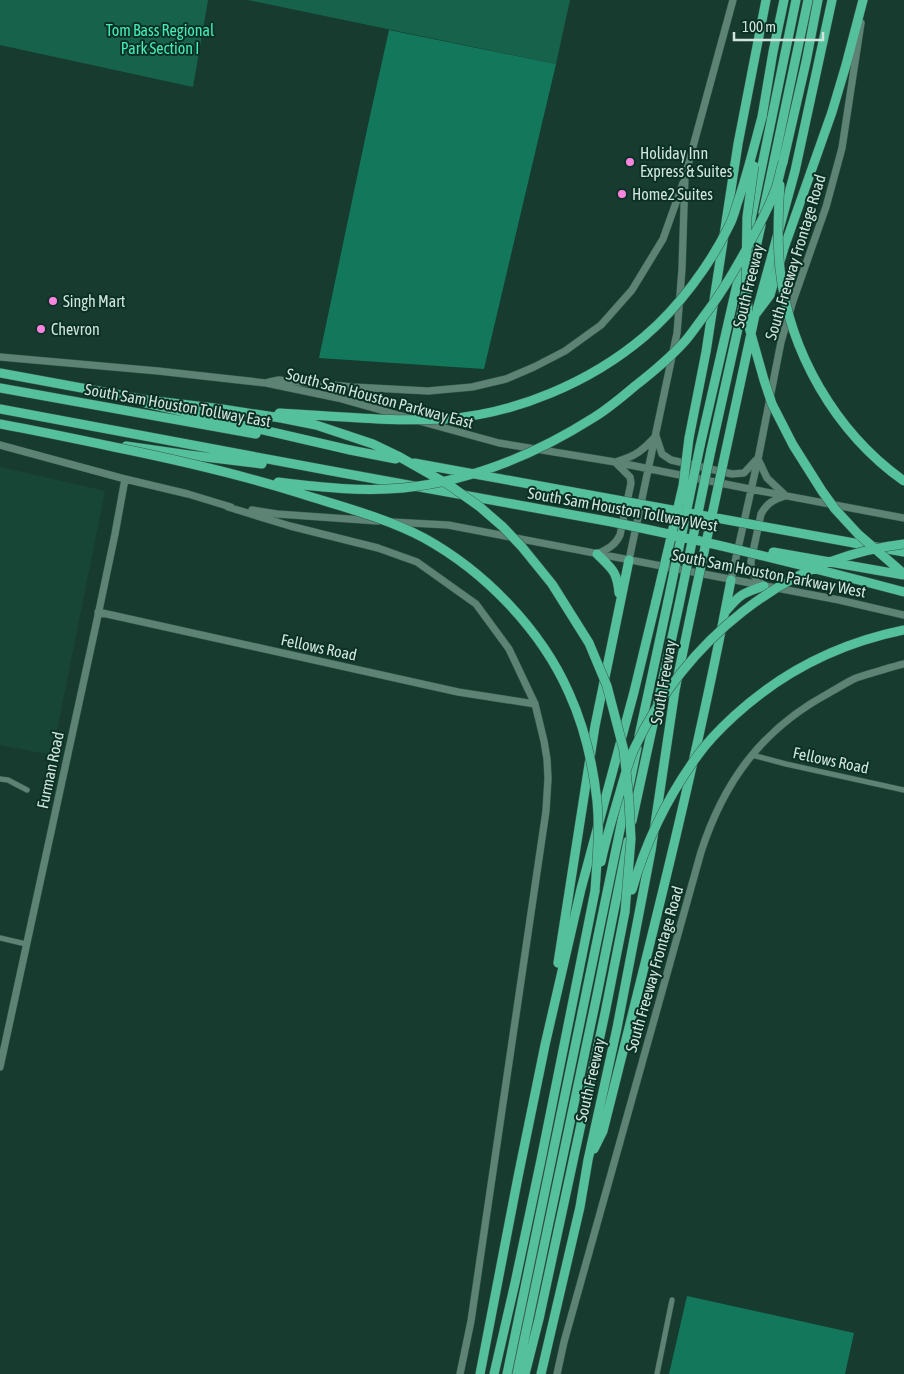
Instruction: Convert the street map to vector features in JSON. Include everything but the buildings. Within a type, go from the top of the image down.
[{"type":"highway","points":[[760,27],[762,0]]},
{"type":"highway","name":"South Freeway","points":[[480,1374],[545,1045],[581,889],[648,638],[683,486],[689,438],[706,352],[738,144],[766,0]]},
{"type":"highway","points":[[784,0],[773,52],[747,217],[746,277],[750,327],[772,404],[793,445],[822,492],[858,534],[904,574]]},
{"type":"highway","points":[[507,1374],[700,446],[746,246],[796,0]]},
{"type":"highway","points":[[517,1374],[635,807],[808,0]]},
{"type":"highway","points":[[258,480],[327,488],[380,490],[405,488],[470,476],[530,452],[594,418],[646,377],[686,340],[725,288],[765,213],[776,188],[783,162],[818,0]]},
{"type":"highway","name":"South Freeway","points":[[541,1374],[580,1207],[588,1160],[618,1028],[651,851],[675,690],[692,608],[755,315],[795,171],[832,0]]},
{"type":"highway","points":[[755,315],[770,295],[784,248],[832,112],[863,0]]},
{"type":"highway","points":[[222,409],[386,420],[446,419],[500,410],[554,392],[606,365],[644,337],[684,296],[716,250],[730,224],[744,185],[762,117]]},
{"type":"highway","points":[[783,162],[778,203],[778,248],[783,287],[794,331],[816,381],[845,425],[857,440],[877,459],[904,481]]},
{"type":"highway","points":[[0,372],[147,400],[222,409],[316,425],[373,444],[398,456],[449,485],[480,507],[522,547],[552,584],[589,643],[607,686],[624,751],[631,839],[625,912]]},
{"type":"highway","points":[[0,372],[350,450]]},
{"type":"highway","name":"South Sam Houston Tollway East","points":[[0,388],[350,450]]},
{"type":"highway","points":[[0,408],[336,472]]},
{"type":"highway","points":[[0,425],[171,459],[258,480],[392,524],[448,553],[480,577],[507,602],[531,630],[569,692],[585,737],[593,771],[598,826],[595,891]]},
{"type":"highway","points":[[0,425],[189,455],[336,472]]},
{"type":"highway","name":"South Sam Houston Tollway West","points":[[350,450],[854,543],[904,550]]},
{"type":"highway","name":"South Sam Houston Tollway West","points":[[336,472],[904,574]]},
{"type":"highway","points":[[612,522],[770,556],[904,592]]},
{"type":"highway","points":[[494,1374],[515,1283],[607,834],[634,750],[653,714],[670,689],[705,646],[757,600],[807,571],[858,552],[889,545],[904,544]]},
{"type":"highway","points":[[596,554],[613,571],[617,579],[620,604]]},
{"type":"highway","points":[[545,1045],[595,726],[629,560]]},
{"type":"highway","points":[[588,1160],[604,1131],[661,903],[684,804],[731,580]]},
{"type":"highway","points":[[725,613],[740,596],[764,586]]},
{"type":"highway","points":[[525,1374],[539,1319],[625,912],[648,842],[666,805],[698,754],[726,723],[767,689],[832,652],[859,642],[904,630]]},
{"type":"highway","points":[[499,1374],[515,1283]]},
{"type":"main road","points":[[266,383],[279,380],[428,392],[472,387],[506,379],[534,367],[565,351],[601,325],[632,290],[663,239],[685,176],[733,0]]},
{"type":"main road","name":"South Freeway Frontage Road","points":[[731,580],[758,459],[781,342],[793,301],[826,207],[842,148],[863,0]]},
{"type":"main road","points":[[228,507],[277,514],[448,526],[629,560],[678,333],[685,176]]},
{"type":"main road","name":"South Sam Houston Parkway East","points":[[0,358],[158,371],[266,383],[338,398],[499,443],[615,462],[750,489]]},
{"type":"main road","points":[[656,436],[662,454],[670,460],[732,474],[744,473],[758,459],[767,478],[785,496]]},
{"type":"main road","points":[[596,554],[607,550],[616,542],[620,535],[631,483],[630,477],[615,462],[640,453],[656,436]]},
{"type":"main road","points":[[0,445],[188,494],[290,526],[378,548],[417,562],[476,604],[509,649],[535,704],[544,741],[548,778],[546,812],[471,1321],[460,1374]]},
{"type":"main road","name":"Furman Road","points":[[0,1066],[125,478]]},
{"type":"main road","points":[[750,489],[904,518]]},
{"type":"main road","points":[[764,586],[753,576],[751,569],[761,514],[770,501],[785,496]]},
{"type":"main road","name":"South Sam Houston Parkway West","points":[[629,560],[839,600],[904,615]]},
{"type":"main road","name":"Fellows Road","points":[[98,612],[458,692],[535,704]]},
{"type":"main road","name":"South Freeway Frontage Road","points":[[557,1374],[564,1342],[705,838],[723,797],[737,773],[765,739],[808,704],[854,679],[904,664]]},
{"type":"street","name":"Fellows Road","points":[[752,756],[904,790]]},
{"type":"street","points":[[0,779],[8,780],[27,790]]},
{"type":"street","points":[[0,938],[26,944]]},
{"type":"street","points":[[657,1374],[672,1300]]},
{"type":"shaded area","points":[[0,467],[105,491],[52,755],[0,745]]},
{"type":"green space","name":"Tom Bass Regional Park Section I","points":[[0,0],[208,0],[193,87],[0,45]]},
{"type":"green space","name":"Tom Bass Regional Park Section I","points":[[248,0],[570,0],[556,64]]},
{"type":"green space","points":[[389,30],[556,64],[484,369],[319,358]]},
{"type":"green space","points":[[687,1296],[854,1333],[845,1374],[669,1374]]},
{"type":"place","name":"Holiday Inn Express & Suites","points":[[630,162]]},
{"type":"place","name":"Home2 Suites","points":[[622,194]]},
{"type":"place","name":"Singh Mart","points":[[53,301]]},
{"type":"place","name":"Chevron","points":[[41,329]]}]
